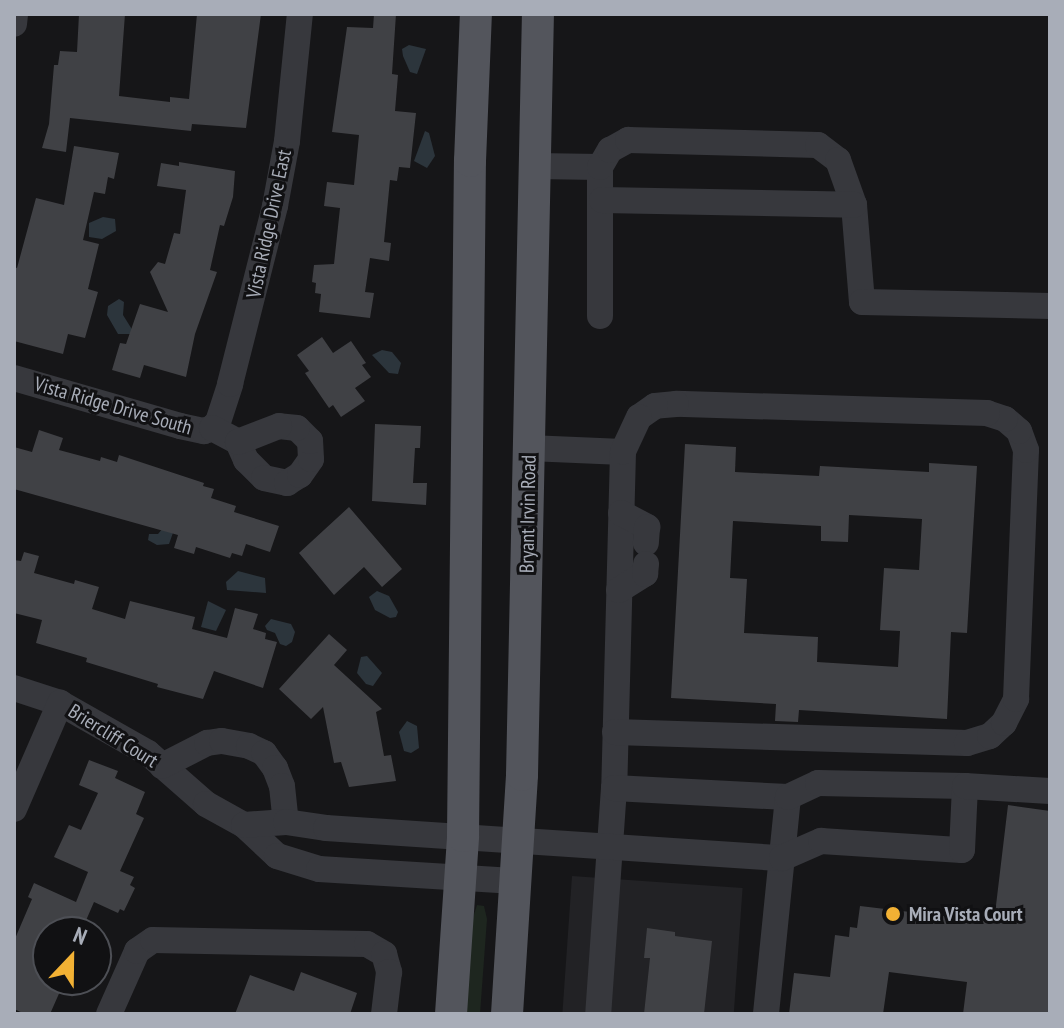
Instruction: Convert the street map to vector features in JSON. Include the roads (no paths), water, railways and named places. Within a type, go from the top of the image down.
[{"type":"main road","points":[[451,1014],[463,836],[470,161],[476,14]]},
{"type":"main road","name":"Bryant Irvin Road","points":[[507,1014],[520,839],[538,14]]},
{"type":"street","points":[[14,24],[15,14]]},
{"type":"street","name":"Vista Ridge Drive East","points":[[212,428],[218,422],[230,384],[275,206],[287,141],[300,14]]},
{"type":"street","points":[[600,316],[600,167],[610,150],[628,140],[818,145],[838,160],[854,205],[862,302],[1050,306]]},
{"type":"street","points":[[535,166],[600,167]]},
{"type":"street","points":[[602,200],[854,205]]},
{"type":"street","name":"Vista Ridge Drive South","points":[[14,378],[180,426],[204,431],[212,428]]},
{"type":"street","points":[[598,1014],[614,788],[615,732],[623,452],[639,417],[655,406],[676,404],[987,413],[1005,419],[1019,431],[1026,450],[1016,699],[1004,723],[990,736],[967,743],[615,732]]},
{"type":"street","points":[[212,428],[238,442]]},
{"type":"street","points":[[529,448],[623,452]]},
{"type":"street","points":[[619,590],[645,574],[647,527],[621,513]]},
{"type":"street","name":"Briercliff Court","points":[[14,688],[60,703],[103,725],[162,766],[206,804],[244,825],[277,856],[319,869],[518,881]]},
{"type":"street","points":[[14,809],[60,703]]},
{"type":"street","points":[[162,766],[207,743],[222,741],[249,746],[264,753],[275,768],[282,786],[286,822]]},
{"type":"street","points":[[614,788],[788,797],[818,783],[1050,791]]},
{"type":"street","points":[[244,825],[286,822],[342,829],[782,858],[821,841],[962,850],[965,786]]},
{"type":"street","points":[[766,1014],[788,797]]},
{"type":"street","points":[[340,869],[342,829]]},
{"type":"street","points":[[109,1014],[137,951],[153,940],[367,944],[384,954],[389,972],[384,1014]]},
{"type":"place","name":"Mira Vista Court","points":[[893,914]]}]
